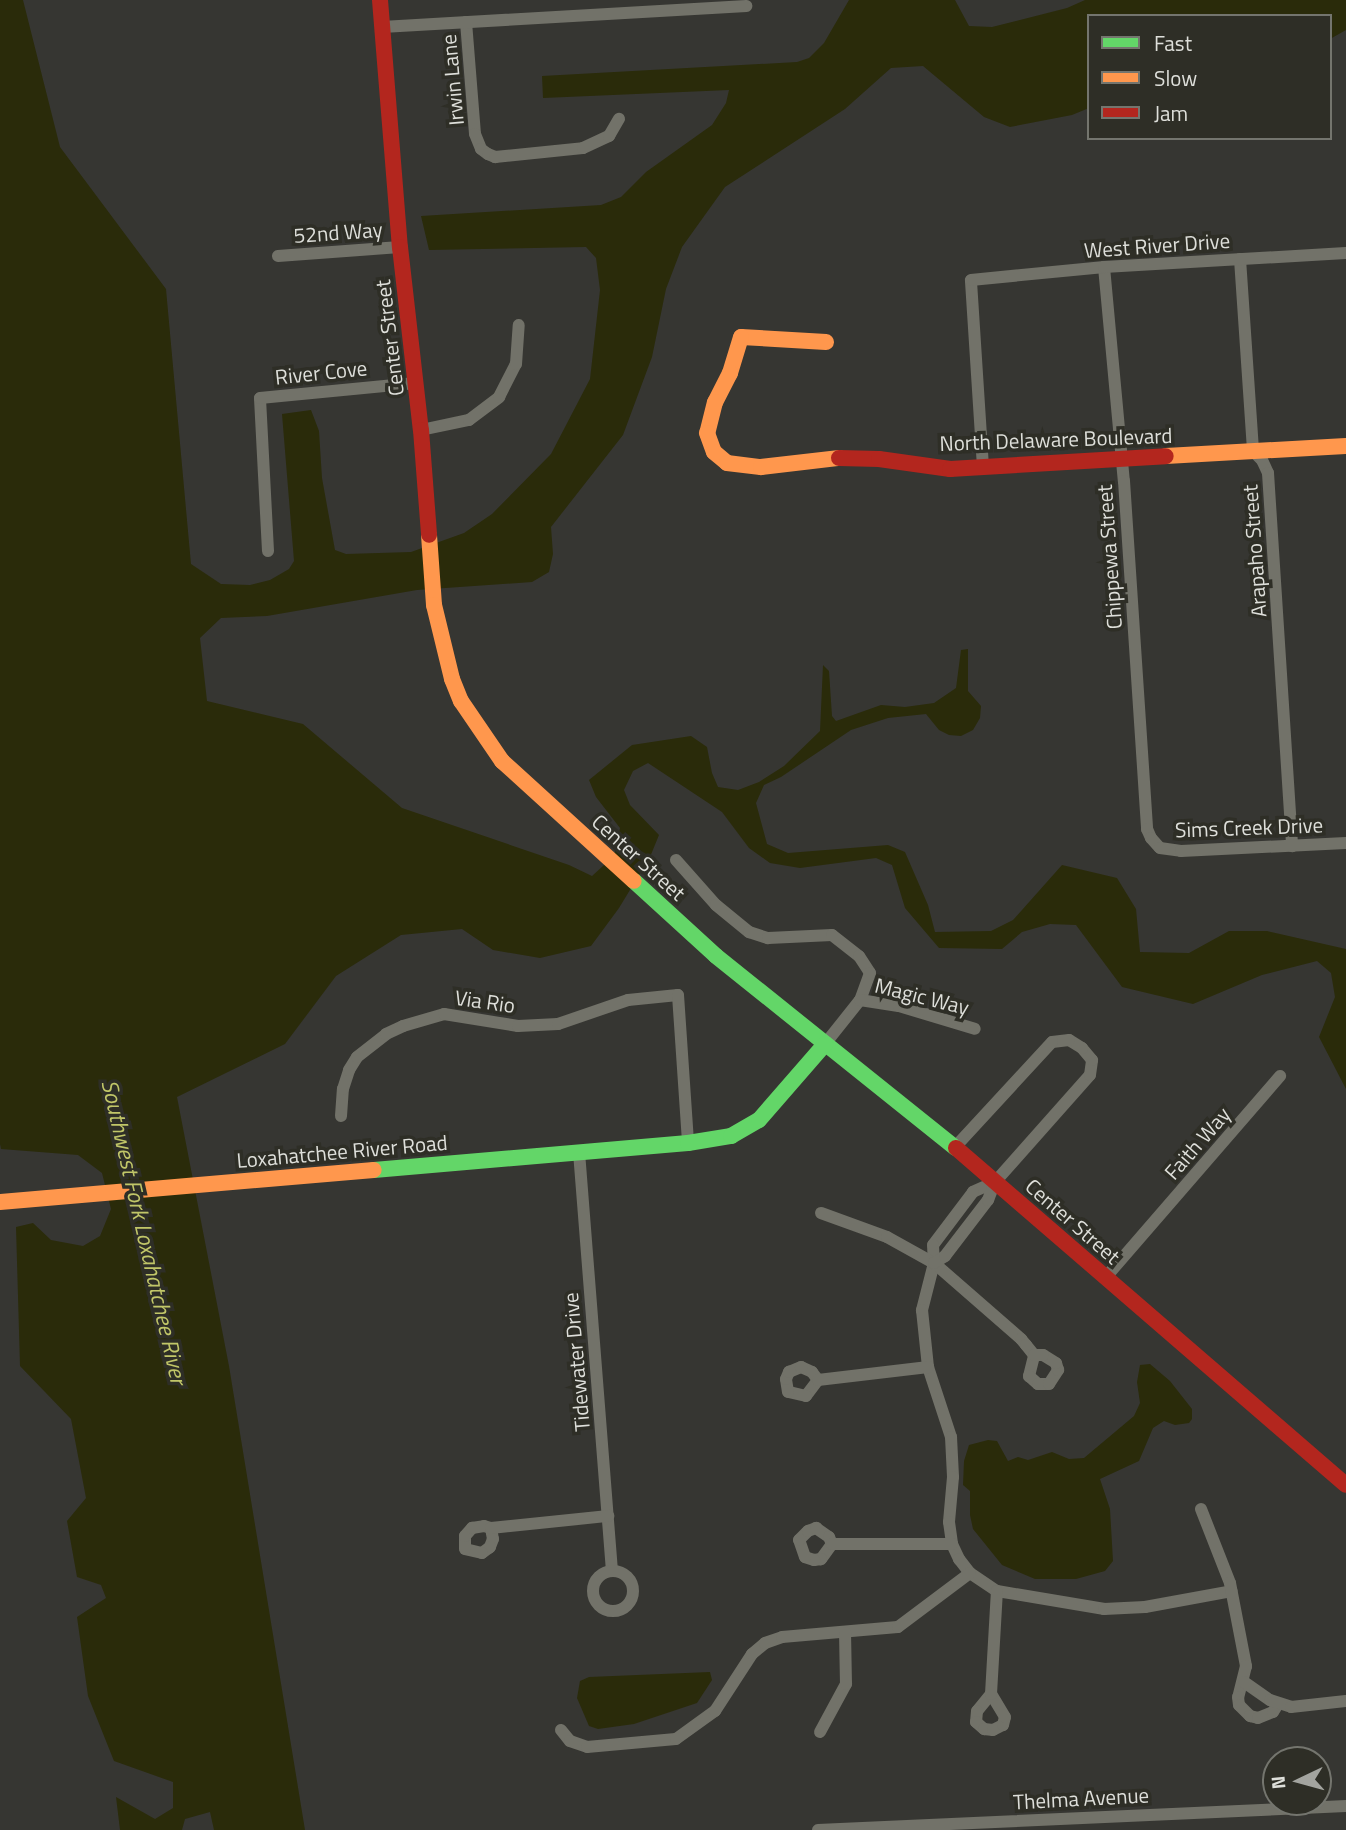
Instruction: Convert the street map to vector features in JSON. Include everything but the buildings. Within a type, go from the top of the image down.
[{"type":"street","name":"Center Street","points":[[380,0],[400,247],[421,429],[433,593],[442,647],[461,701],[502,761],[716,956],[955,1147],[1346,1485]]},
{"type":"street","points":[[382,27],[746,6]]},
{"type":"street","name":"Irwin Lane","points":[[466,22],[475,134],[481,149],[488,154],[495,157],[583,148],[609,136],[619,119]]},
{"type":"street","name":"52nd Way","points":[[278,256],[400,247]]},
{"type":"street","name":"West River Drive","points":[[983,467],[971,280],[1104,267],[1346,253]]},
{"type":"street","name":"Arapaho Street","points":[[1240,259],[1253,451],[1262,460],[1268,473],[1292,846]]},
{"type":"street","name":"Chippewa Street","points":[[1104,267],[1119,459],[1125,495],[1147,829],[1155,844]]},
{"type":"street","points":[[421,429],[460,423],[492,404],[504,390],[516,365],[519,325]]},
{"type":"street","name":"North Delaware Boulevard","points":[[826,342],[741,337],[706,433],[714,452],[727,463],[761,467],[836,458],[879,459],[950,469],[1346,446]]},
{"type":"street","name":"River Cove","points":[[268,551],[260,398],[415,383]]},
{"type":"street","name":"Sims Creek Drive","points":[[1155,844],[1166,850],[1181,851],[1346,843]]},
{"type":"street","points":[[676,860],[716,905],[749,932],[768,938],[832,935],[859,956],[870,973],[860,1000],[825,1044]]},
{"type":"street","name":"Via Rio","points":[[341,1116],[343,1089],[349,1070],[357,1057],[386,1034],[403,1026],[444,1014],[518,1026],[558,1024],[628,1000],[678,995],[688,1143]]},
{"type":"street","name":"Magic Way","points":[[860,1000],[899,1006],[975,1029]]},
{"type":"street","points":[[934,1263],[945,1256],[988,1200],[995,1182],[1090,1075],[1091,1060],[1082,1048],[1069,1040],[1052,1042],[955,1147]]},
{"type":"street","name":"Loxahatchee River Road","points":[[0,1202],[688,1143],[731,1136],[759,1121],[825,1044]]},
{"type":"street","name":"Faith Way","points":[[1106,1278],[1280,1076]]},
{"type":"street","name":"Tidewater Drive","points":[[579,1152],[612,1570]]},
{"type":"street","points":[[995,1182],[972,1192],[933,1245],[934,1263],[922,1310],[928,1367],[951,1437],[953,1477],[948,1522],[952,1544],[970,1573],[997,1591],[1104,1609],[1129,1609],[1232,1591]]},
{"type":"street","points":[[821,1213],[887,1237],[934,1263],[1021,1339],[1034,1356]]},
{"type":"street","points":[[818,1380],[928,1367]]},
{"type":"street","points":[[1201,1508],[1232,1591],[1246,1666],[1238,1697],[1239,1705],[1250,1716],[1266,1717],[1278,1704]]},
{"type":"street","points":[[491,1528],[608,1516]]},
{"type":"street","points":[[832,1544],[952,1544]]},
{"type":"street","points":[[561,1730],[570,1741],[587,1746],[676,1740],[715,1711],[752,1654],[765,1643],[782,1637],[890,1630],[906,1624],[970,1573]]},
{"type":"street","points":[[991,1694],[997,1591]]},
{"type":"street","points":[[820,1732],[846,1684],[845,1633]]},
{"type":"street","points":[[1244,1682],[1278,1704],[1300,1707],[1346,1701]]},
{"type":"street","name":"Thelma Avenue","points":[[818,1830],[956,1827],[1346,1806]]},
{"type":"water","name":"Southwest Fork Loxahatchee River","points":[[0,0],[23,0],[60,147],[166,289],[191,564],[221,584],[250,585],[270,580],[289,569],[294,561],[282,414],[311,410],[319,431],[322,478],[335,550],[346,554],[411,552],[464,533],[492,514],[551,454],[590,379],[600,290],[596,258],[586,247],[429,250],[421,216],[601,205],[621,197],[646,172],[712,125],[726,103],[729,90],[543,98],[542,76],[797,62],[809,58],[824,43],[849,0],[955,0],[969,26],[992,27],[1067,8],[1085,0],[1346,0],[1346,30],[1332,38],[1332,14],[1087,14],[1087,109],[1072,115],[1010,127],[984,117],[923,66],[891,68],[845,109],[725,187],[682,247],[666,289],[652,357],[623,435],[551,527],[553,554],[549,572],[532,582],[417,590],[267,616],[221,618],[200,638],[207,701],[303,724],[402,808],[569,865],[592,876],[614,856],[620,828],[596,797],[589,780],[632,745],[691,736],[707,747],[718,787],[738,790],[759,782],[784,766],[820,731],[823,665],[829,671],[832,716],[836,721],[881,705],[905,707],[934,703],[956,688],[961,650],[968,649],[968,691],[981,706],[980,718],[973,730],[961,736],[949,735],[939,730],[926,714],[888,718],[851,730],[781,777],[764,785],[756,803],[767,844],[788,853],[888,845],[905,852],[928,905],[935,932],[991,931],[1013,920],[1062,865],[1117,878],[1136,909],[1140,952],[1189,953],[1229,931],[1267,931],[1346,949],[1346,1089],[1319,1037],[1335,997],[1331,973],[1317,961],[1262,975],[1193,1004],[1122,987],[1076,925],[1050,924],[1022,932],[1002,949],[939,948],[905,908],[892,865],[876,858],[800,868],[770,863],[749,848],[722,812],[648,763],[633,771],[624,790],[630,805],[659,835],[650,857],[619,908],[591,946],[540,958],[493,950],[462,929],[401,935],[336,976],[285,1044],[177,1097],[229,1366],[305,1830],[214,1830],[210,1812],[185,1819],[182,1830],[120,1830],[116,1797],[155,1819],[173,1808],[173,1782],[114,1761],[88,1696],[77,1617],[106,1598],[101,1585],[77,1577],[67,1521],[86,1498],[71,1419],[20,1366],[16,1227],[33,1223],[51,1240],[83,1246],[100,1236],[111,1209],[102,1173],[78,1155],[1,1149]]},
{"type":"water","points":[[1150,1364],[1170,1381],[1192,1409],[1192,1419],[1189,1423],[1175,1425],[1164,1421],[1153,1428],[1139,1461],[1100,1479],[1110,1509],[1113,1561],[1105,1571],[1076,1579],[1035,1579],[1002,1565],[973,1529],[970,1491],[963,1485],[964,1461],[969,1445],[988,1440],[997,1441],[1008,1461],[1018,1457],[1028,1460],[1052,1452],[1069,1459],[1084,1458],[1134,1416],[1140,1403],[1137,1382],[1140,1365]]},
{"type":"water","points":[[710,1672],[712,1680],[697,1703],[634,1724],[598,1729],[589,1726],[577,1698],[580,1681],[589,1677]]},
{"type":"traffic: fast","points":[[634,881],[716,956],[956,1148]]},
{"type":"traffic: fast","points":[[374,1170],[688,1143],[731,1136],[759,1120],[825,1044]]},
{"type":"traffic: slow","points":[[826,342],[741,337],[730,373],[715,402],[707,433],[714,452],[727,463],[761,467],[839,458]]},
{"type":"traffic: slow","points":[[1166,456],[1346,446]]},
{"type":"traffic: slow","points":[[429,535],[434,605],[452,679],[461,701],[502,761],[634,881]]},
{"type":"traffic: slow","points":[[0,1202],[374,1170]]},
{"type":"traffic: jam","points":[[380,0],[400,247],[421,430],[429,535]]},
{"type":"traffic: jam","points":[[839,458],[879,459],[950,469],[1166,456]]},
{"type":"traffic: jam","points":[[956,1148],[1346,1485]]}]
